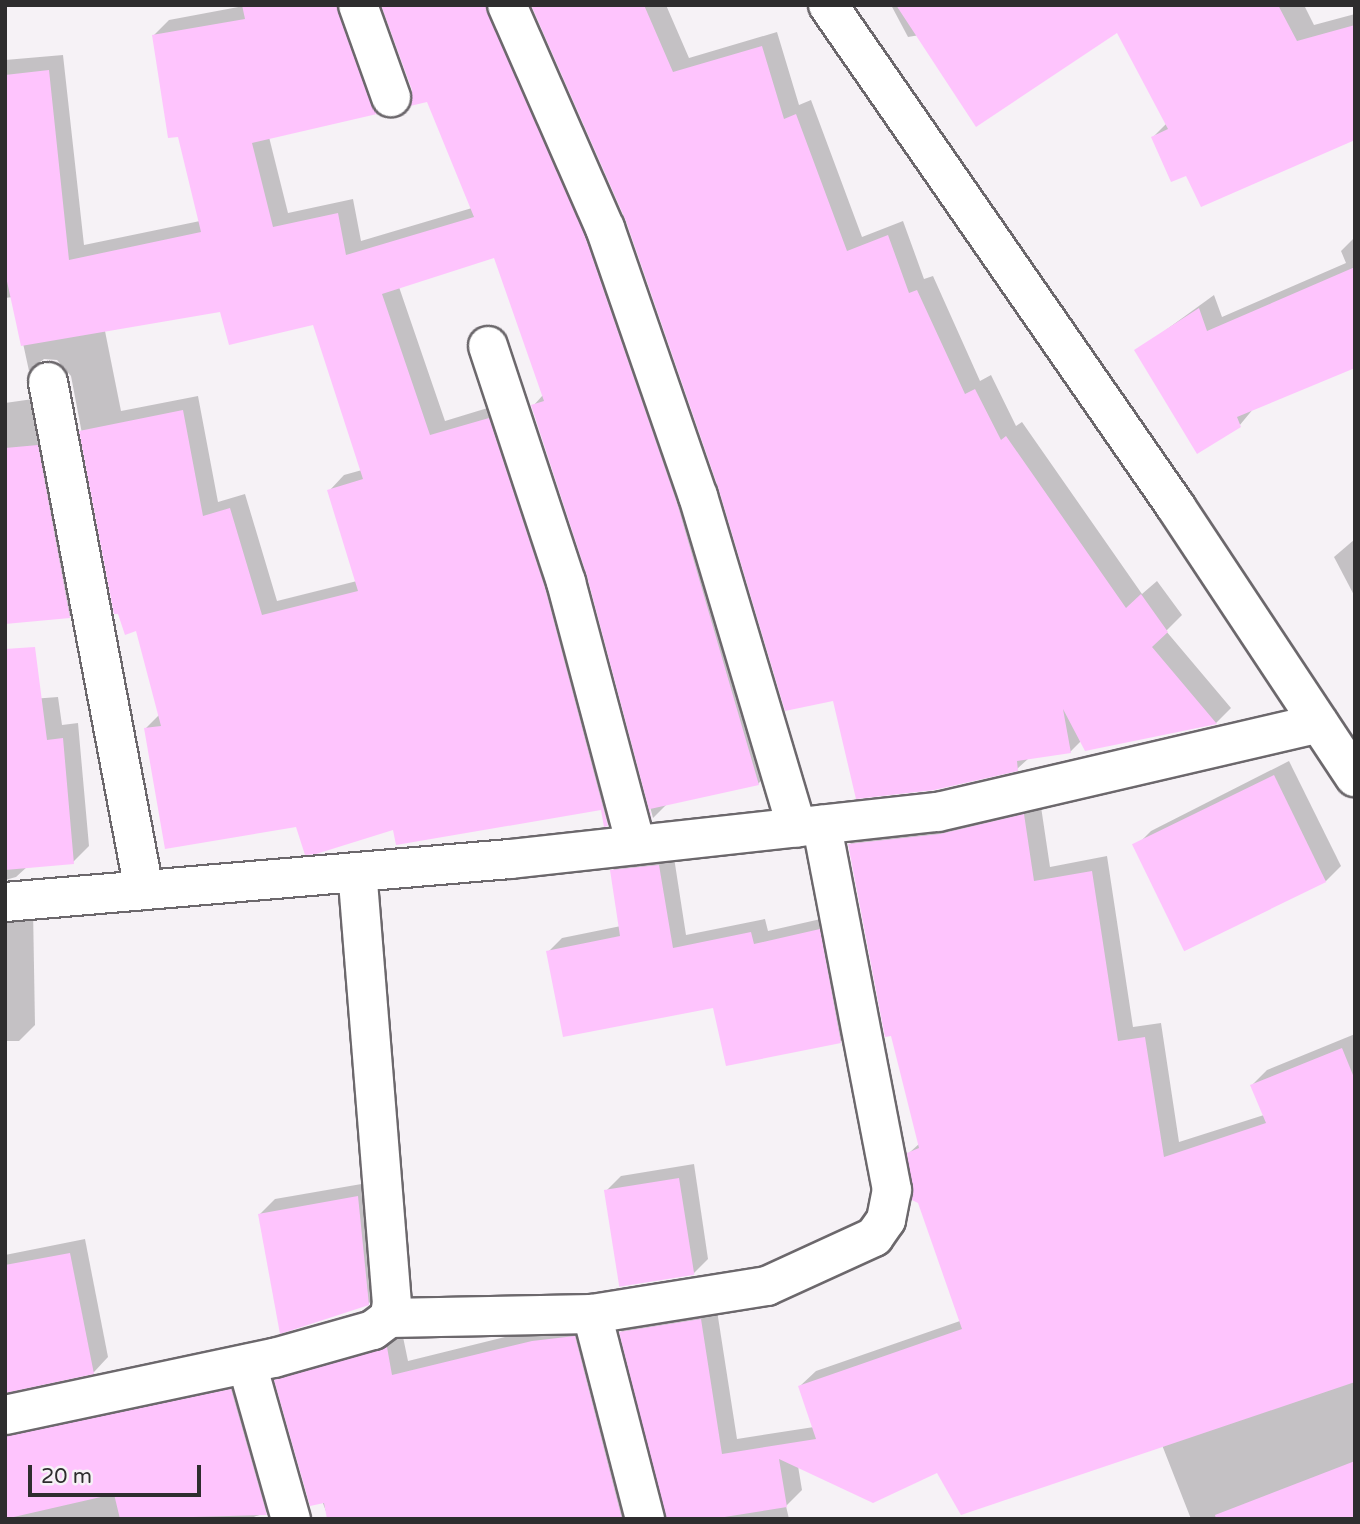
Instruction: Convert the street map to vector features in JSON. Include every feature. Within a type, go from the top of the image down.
[{"type":"street","points":[[358,5],[391,97]]},
{"type":"street","points":[[5,1415],[247,1364],[373,1330],[390,1318],[592,1314],[767,1286],[874,1237],[886,1220],[892,1190],[809,826],[605,228],[507,5]]},
{"type":"street","points":[[828,5],[1176,506],[1355,777]]},
{"type":"street","points":[[488,346],[566,582],[636,845]]},
{"type":"street","points":[[48,382],[144,890]]},
{"type":"street","points":[[5,902],[357,872],[938,813],[1319,723]]},
{"type":"street","points":[[357,872],[392,1304],[390,1318]]},
{"type":"street","points":[[592,1314],[645,1519]]},
{"type":"street","points":[[247,1364],[291,1519]]},
{"type":"building","points":[[242,5],[337,5],[377,114],[252,143],[273,227],[338,213],[346,255],[474,217],[427,102],[410,106],[412,90],[381,5],[486,5],[585,236],[677,503],[759,785],[650,809],[652,821],[587,576],[531,405],[544,401],[494,258],[382,294],[430,435],[489,418],[545,588],[608,826],[604,827],[601,810],[396,845],[393,830],[305,855],[296,827],[165,849],[144,728],[161,726],[136,631],[125,635],[118,614],[114,614],[79,431],[183,410],[203,516],[230,508],[262,615],[358,591],[327,490],[363,479],[313,325],[229,345],[220,312],[21,346],[5,272],[5,75],[49,70],[69,260],[201,232],[178,137],[168,138],[152,35],[245,19]]},
{"type":"building","points":[[531,5],[644,5],[673,72],[762,46],[784,119],[796,114],[847,251],[888,235],[909,293],[917,290],[965,394],[975,389],[1001,440],[1006,436],[1126,608],[1141,594],[1168,632],[1152,647],[1217,724],[1085,751],[1063,709],[1071,753],[1017,761],[1018,771],[934,790],[856,799],[833,701],[785,711],[719,490],[626,221]]},
{"type":"building","points":[[896,5],[1278,5],[1297,41],[1355,25],[1355,140],[1201,207],[1186,176],[1171,182],[1151,137],[1168,129],[1117,33],[976,127]]},
{"type":"building","points":[[1355,267],[1355,368],[1237,417],[1241,427],[1197,454],[1134,350],[1199,308],[1207,331]]},
{"type":"building","points":[[38,445],[70,618],[5,624],[5,448]]},
{"type":"building","points":[[35,647],[47,740],[63,738],[74,864],[5,870],[5,649]]},
{"type":"building","points":[[1274,775],[1326,882],[1184,951],[1132,844]]},
{"type":"building","points":[[1024,814],[1034,881],[1092,871],[1118,1041],[1145,1037],[1164,1157],[1266,1123],[1250,1085],[1342,1048],[1355,1080],[1355,1382],[961,1515],[937,1473],[873,1503],[779,1459],[787,1507],[712,1519],[666,1519],[619,1332],[701,1319],[722,1454],[816,1439],[798,1386],[962,1329],[918,1203],[912,1200],[907,1153],[919,1148],[891,1036],[885,1037],[848,844],[940,834]]},
{"type":"building","points":[[659,865],[673,948],[751,932],[754,944],[820,929],[841,1043],[726,1066],[713,1008],[563,1037],[546,951],[620,936],[610,870]]},
{"type":"building","points":[[679,1178],[694,1275],[619,1287],[604,1190]]},
{"type":"building","points":[[358,1196],[369,1305],[280,1334],[258,1214]]},
{"type":"building","points":[[70,1253],[94,1374],[5,1393],[5,1265]]},
{"type":"building","points":[[575,1336],[622,1519],[327,1519],[324,1503],[310,1506],[274,1380],[387,1347],[392,1375],[532,1341]]},
{"type":"building","points":[[231,1389],[267,1515],[120,1519],[114,1494],[5,1519],[5,1436]]},
{"type":"building","points":[[1355,1461],[1355,1519],[1216,1519],[1215,1515]]}]
